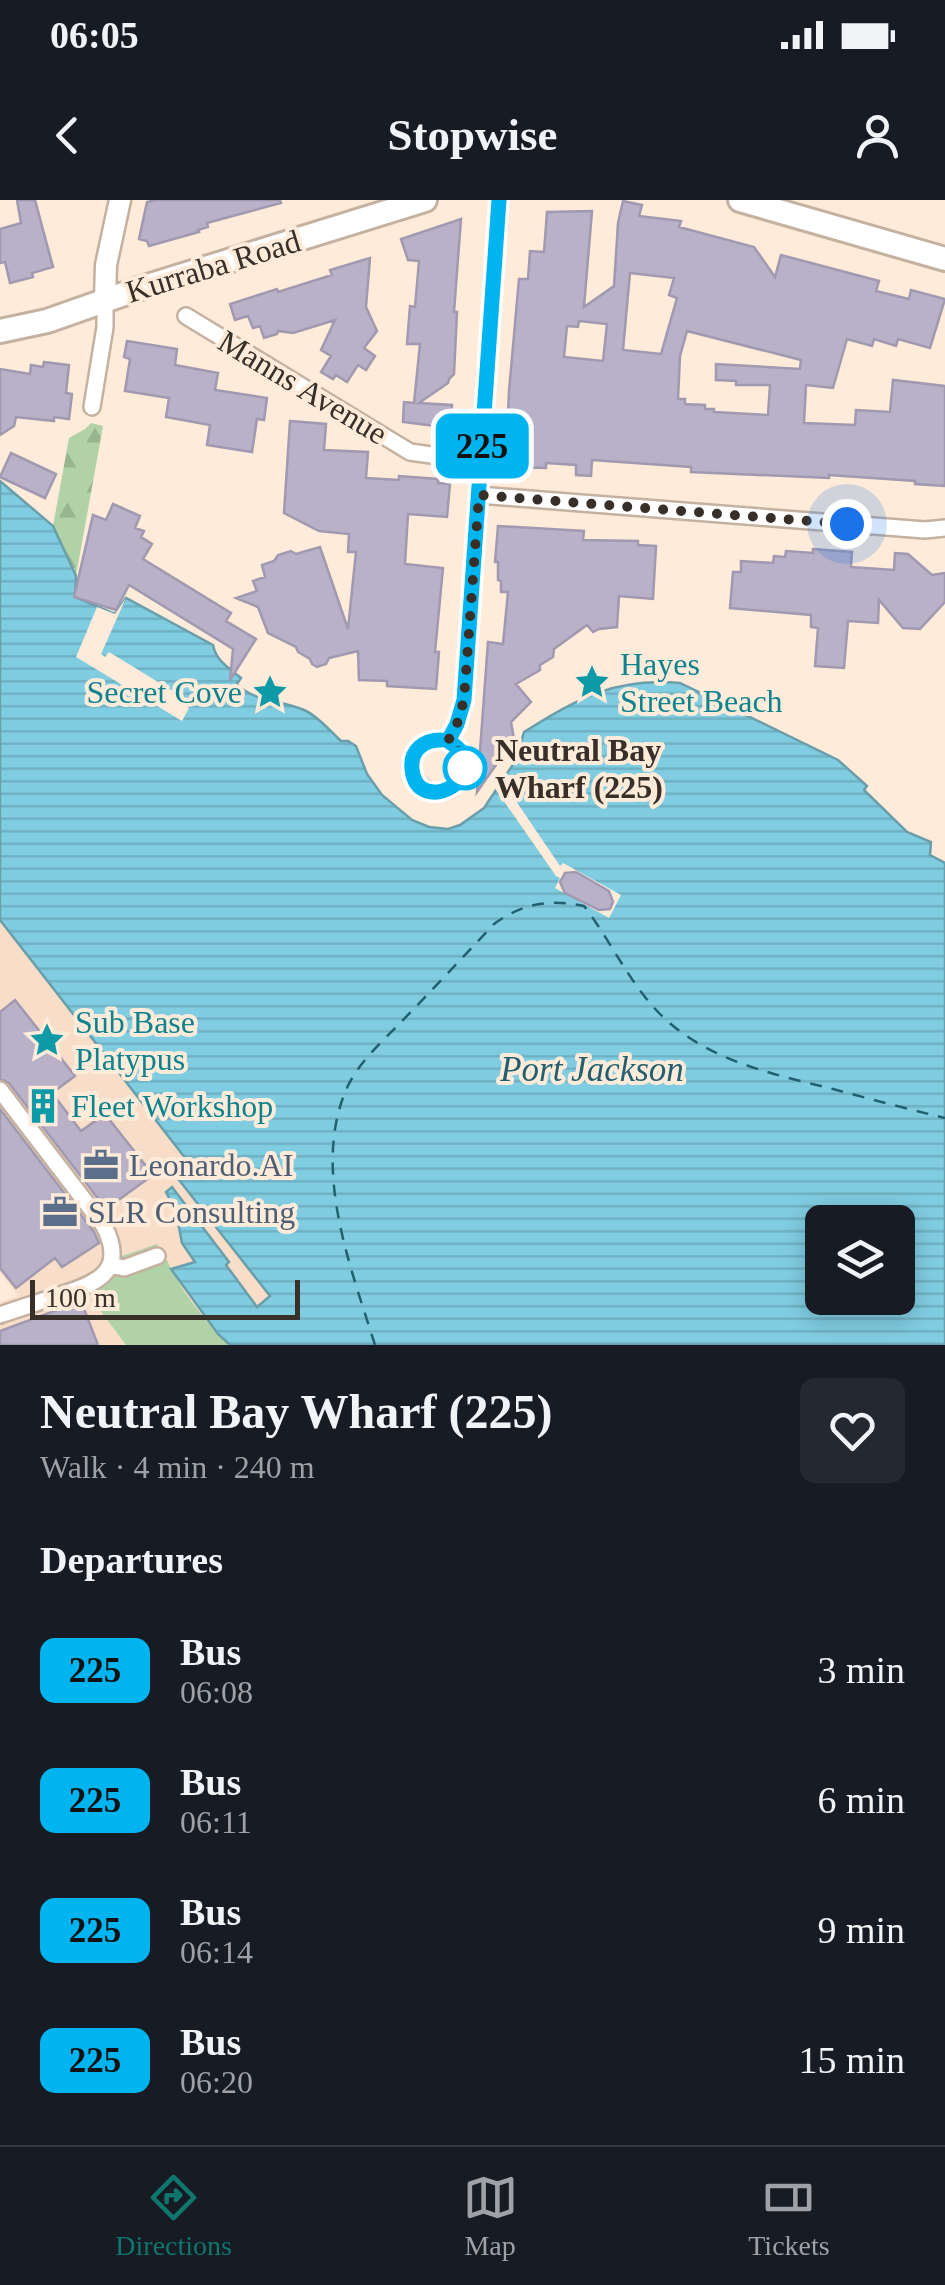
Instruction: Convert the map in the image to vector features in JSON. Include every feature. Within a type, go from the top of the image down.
[{"type":"main road","name":"Kurraba Road","points":[[0,330],[47,321],[105,299],[425,200]]},
{"type":"main road","points":[[740,200],[790,207],[945,259]]},
{"type":"street","points":[[92,406],[104,327],[106,266],[120,200]]},
{"type":"street","points":[[448,741],[464,700],[498,200]]},
{"type":"street","name":"Manns Avenue","points":[[186,316],[410,452],[481,462]]},
{"type":"street","points":[[479,495],[926,530],[945,528]]},
{"type":"street","points":[[0,1090],[104,1226],[113,1250],[106,1272],[87,1286],[0,1315]]},
{"type":"street","points":[[110,1266],[124,1268],[157,1256]]},
{"type":"shaded area","name":"Sub Base Platypus","points":[[0,920],[186,1160],[173,1172],[271,1297],[257,1307],[172,1187],[166,1192],[176,1212],[177,1226],[196,1263],[172,1270],[230,1345],[0,1345],[0,1302],[18,1296],[0,1272]]},
{"type":"green space","points":[[91,423],[103,426],[76,576],[53,526],[69,438]]},
{"type":"green space","points":[[157,1244],[163,1260],[167,1260],[194,1306],[230,1345],[126,1345],[88,1294],[122,1256]]},
{"type":"water","name":"Port Jackson","points":[[0,481],[53,526],[76,576],[75,597],[115,614],[126,598],[213,645],[220,660],[241,678],[237,684],[244,690],[304,710],[341,741],[356,746],[367,774],[382,795],[412,820],[429,827],[448,829],[460,825],[484,808],[516,760],[524,732],[562,710],[616,687],[680,683],[838,760],[907,832],[931,842],[930,855],[945,863],[945,1345],[230,1345],[171,1269],[195,1262],[182,1243],[176,1212],[166,1192],[172,1187],[229,1262],[226,1265],[257,1307],[270,1296],[172,1171],[186,1159],[0,920]]},
{"type":"pier","points":[[126,598],[101,654],[105,657],[109,652],[176,693],[173,698],[189,708],[182,721],[76,657],[97,607],[115,614]]},
{"type":"pier","points":[[499,776],[560,866],[563,863],[621,895],[609,918],[555,888],[560,878],[492,784]]},
{"type":"building","points":[[17,200],[35,200],[53,267],[10,283],[5,262],[0,263],[0,229],[21,223]]},
{"type":"building","points":[[623,201],[642,205],[639,216],[681,221],[679,227],[754,247],[775,277],[781,255],[879,281],[876,291],[909,299],[911,290],[945,299],[930,348],[898,339],[896,346],[874,339],[872,346],[847,339],[833,388],[806,385],[804,423],[855,425],[856,410],[890,412],[893,380],[945,386],[945,486],[829,475],[691,472],[691,467],[592,460],[591,476],[576,475],[576,465],[510,467],[503,442],[507,439],[519,279],[528,279],[530,251],[544,252],[547,212],[592,211],[584,307],[614,286]],"holes":[[[630,273],[674,278],[669,295],[677,298],[661,354],[623,350]],[[579,321],[607,324],[603,361],[564,357],[567,326],[578,327]],[[687,331],[801,360],[800,369],[716,364],[716,380],[736,381],[736,385],[770,385],[768,415],[714,412],[705,409],[705,405],[685,404],[685,399],[678,399],[680,356]]]},
{"type":"building","points":[[147,202],[281,203],[207,223],[208,227],[199,232],[149,246],[139,239]]},
{"type":"building","points":[[461,219],[454,374],[448,383],[419,403],[452,405],[451,428],[403,422],[404,402],[414,403],[420,344],[407,344],[419,261],[408,260],[401,239]]},
{"type":"building","points":[[370,258],[366,307],[377,331],[364,348],[375,356],[366,370],[358,365],[347,382],[321,372],[331,356],[321,350],[335,320],[293,333],[278,331],[264,338],[260,326],[253,328],[248,316],[235,320],[230,304],[332,275],[330,270]]},
{"type":"building","points":[[127,341],[177,349],[175,365],[218,373],[215,390],[267,398],[264,420],[257,419],[252,452],[207,445],[210,425],[166,417],[169,398],[125,391],[130,359],[124,357]]},
{"type":"building","points":[[44,362],[69,365],[69,419],[16,417],[14,426],[0,435],[0,369],[30,374],[31,365],[43,367]]},
{"type":"building","points":[[290,421],[326,424],[324,450],[368,452],[366,478],[399,480],[399,476],[438,479],[438,483],[450,484],[447,517],[408,514],[405,564],[443,568],[435,652],[439,652],[436,689],[359,680],[358,651],[329,658],[317,667],[296,647],[268,633],[258,607],[236,598],[257,591],[253,581],[265,577],[262,565],[278,555],[320,547],[348,629],[356,552],[348,552],[349,534],[319,531],[284,513]]},
{"type":"building","points":[[11,453],[56,474],[45,498],[0,477]]},
{"type":"building","points":[[113,504],[140,516],[135,528],[144,531],[141,537],[152,544],[143,559],[231,613],[226,621],[256,639],[230,680],[233,649],[129,585],[116,610],[74,597],[93,515],[106,520]]},
{"type":"building","points":[[498,526],[584,531],[583,540],[638,541],[638,545],[656,546],[653,599],[619,596],[617,627],[593,632],[587,625],[554,649],[553,657],[540,665],[540,670],[516,684],[531,702],[511,722],[516,751],[505,752],[477,792],[488,642],[503,644],[508,592],[501,592],[495,562]]},
{"type":"building","points":[[813,549],[852,552],[851,567],[894,570],[895,553],[908,554],[932,575],[945,573],[945,602],[920,629],[903,628],[879,600],[878,623],[848,621],[844,668],[815,666],[818,628],[811,627],[811,615],[730,608],[733,572],[741,572],[741,561],[773,563],[774,556],[785,557],[786,551],[813,553]]},
{"type":"building","points":[[576,872],[609,891],[613,902],[610,909],[599,910],[565,893],[560,882],[565,873]]},
{"type":"building","name":"Fleet Workshop","points":[[15,1000],[75,1076],[52,1093],[81,1131],[105,1114],[153,1175],[106,1209],[9,1083],[0,1079],[0,1012]]},
{"type":"building","points":[[0,1109],[99,1243],[62,1267],[55,1258],[16,1288],[0,1268]]},
{"type":"building","points":[[81,1301],[98,1345],[0,1345],[0,1331]]},
{"type":"ferry route","points":[[375,1345],[346,1252],[334,1186],[333,1153],[346,1090],[357,1070],[380,1044],[494,924],[515,911],[548,903],[584,906],[659,1013],[718,1054],[787,1077],[945,1118]]},
{"type":"bus line","name":"225","points":[[441,740],[422,744],[412,762],[418,783],[432,792],[454,787],[465,768],[459,749],[448,741],[464,700],[499,200]]},
{"type":"place","name":"Hayes Street Beach","points":[[592,682]]},
{"type":"place","name":"Secret Cove","points":[[270,692]]},
{"type":"place","name":"Neutral Bay Wharf (225)","points":[[465,768]]},
{"type":"place","name":"Sub Base Platypus","points":[[47,1040]]},
{"type":"place","name":"Fleet Workshop","points":[[43,1106]]},
{"type":"place","name":"Leonardo.AI","points":[[101,1165]]},
{"type":"place","name":"SLR Consulting","points":[[60,1212]]},
{"type":"route","points":[[465,768],[459,749],[448,741],[464,700],[479,495],[847,524]]}]
